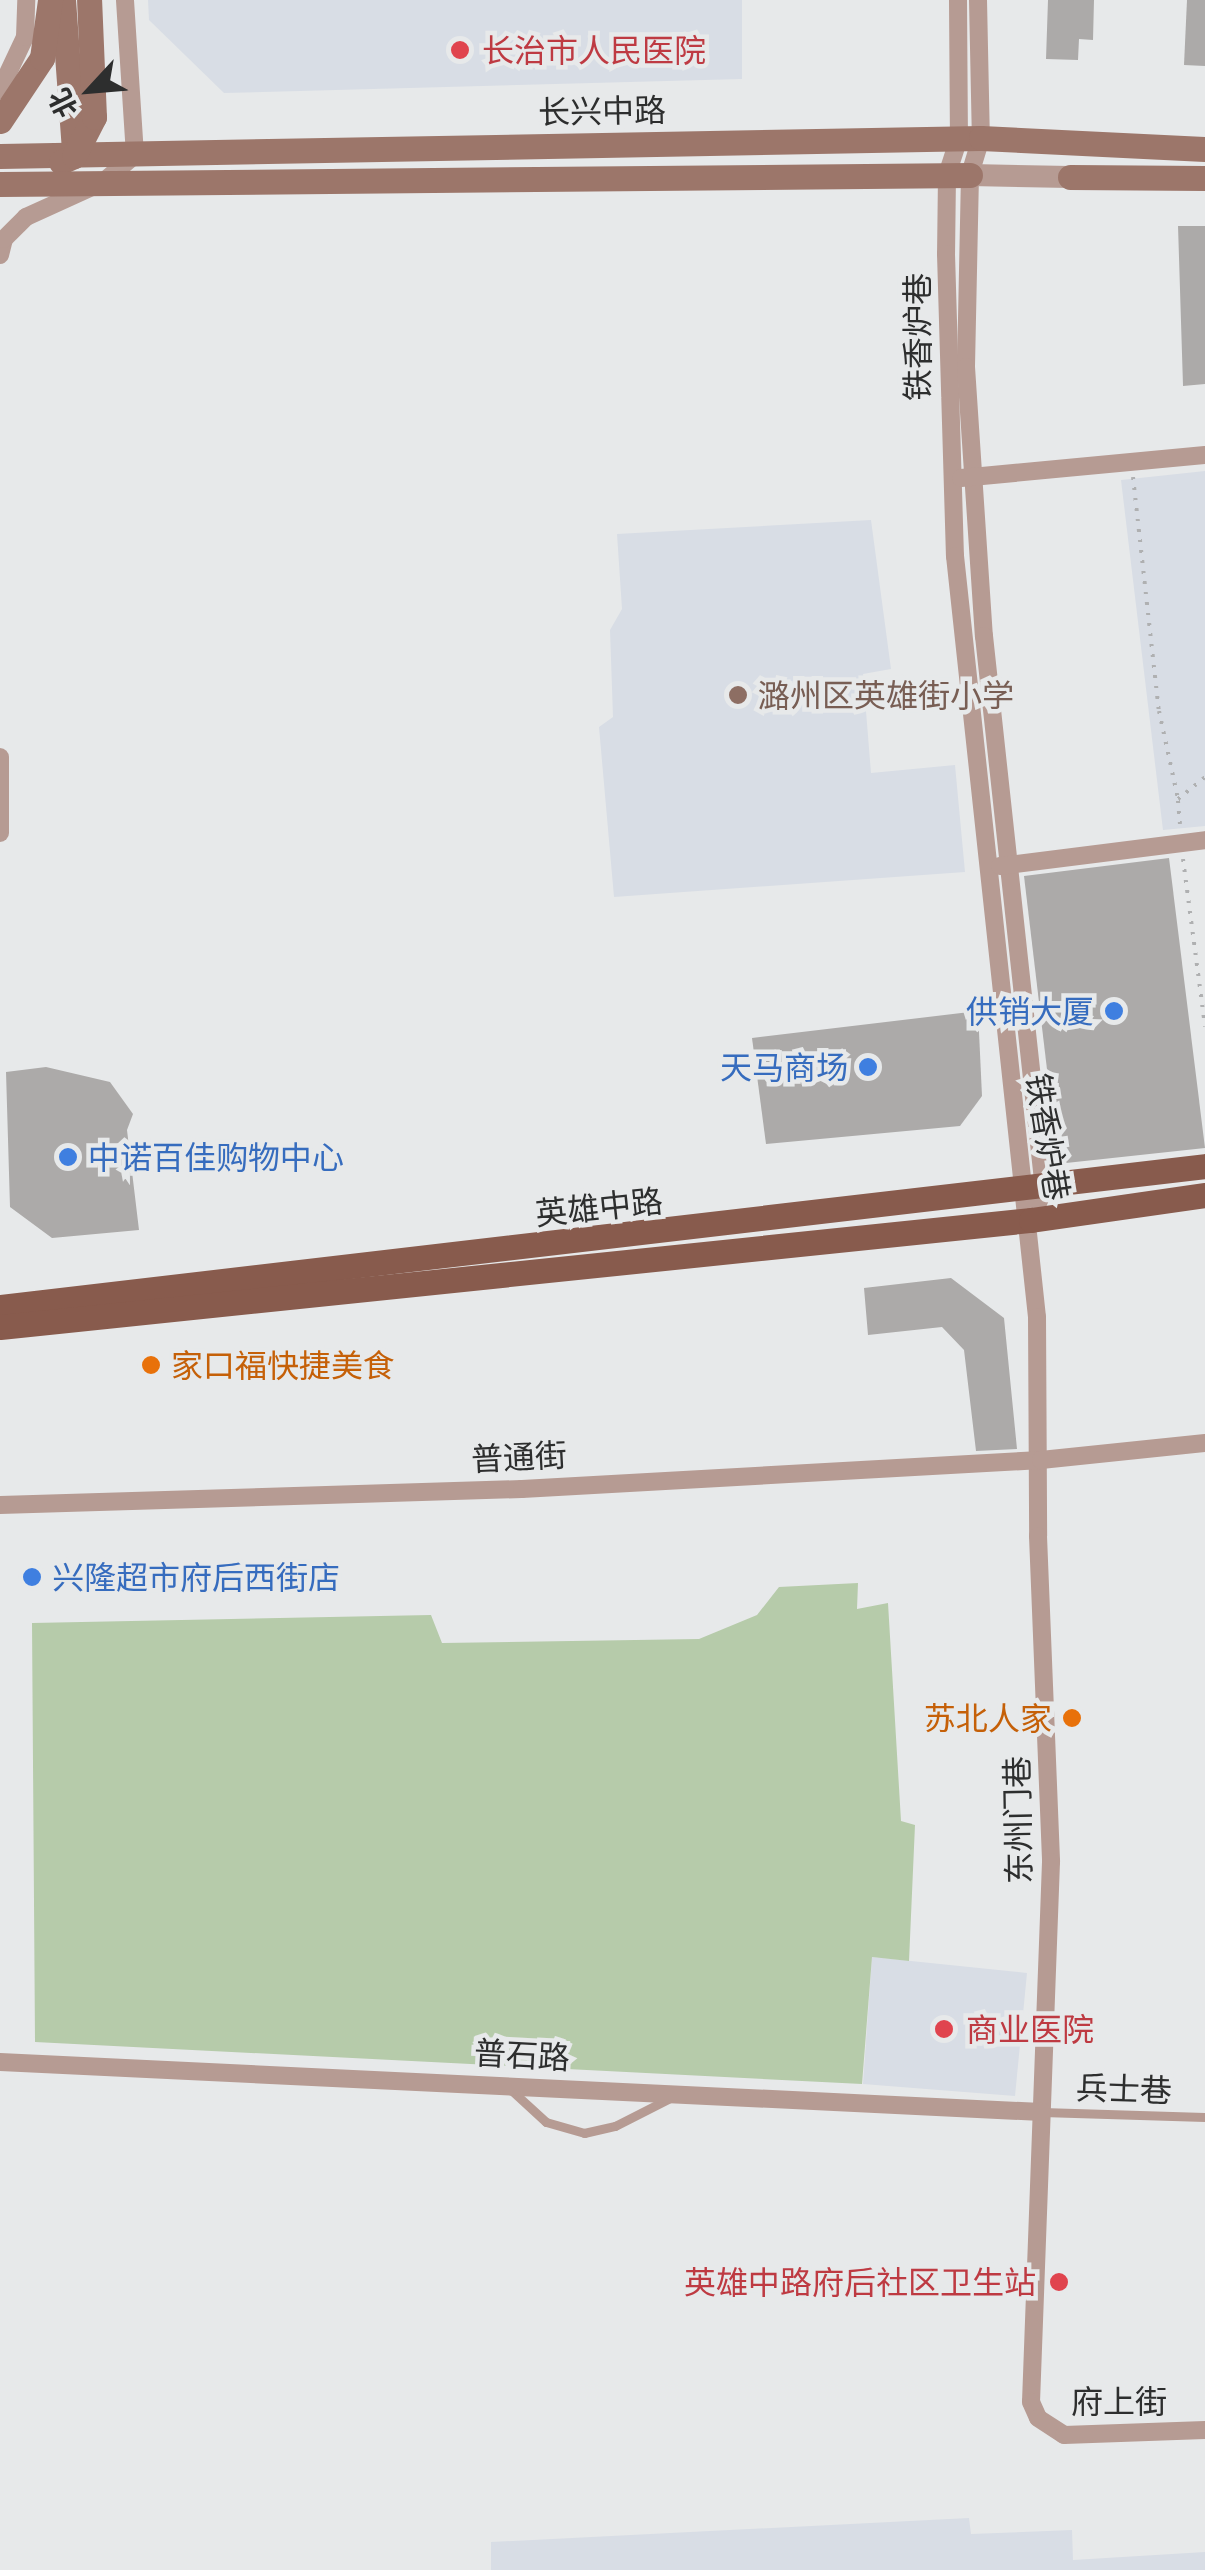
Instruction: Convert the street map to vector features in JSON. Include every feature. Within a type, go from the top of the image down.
[{"type":"main road","points":[[0,121],[42,58],[50,0]]},
{"type":"main road","points":[[64,0],[74,156]]},
{"type":"main road","points":[[1,185],[74,156],[94,117],[89,0]]},
{"type":"main road","name":"长兴中路","points":[[0,156],[970,138],[1205,149]]},
{"type":"main road","name":"长兴中路","points":[[1,185],[959,175]]},
{"type":"main road","name":"长兴中路","points":[[1070,177],[1205,178]]},
{"type":"main road","name":"英雄中路","points":[[0,1307],[1032,1190],[1205,1166]]},
{"type":"main road","name":"英雄中路","points":[[0,1328],[1031,1220],[1205,1195]]},
{"type":"street","points":[[0,90],[25,37],[26,0]]},
{"type":"street","points":[[0,255],[4,239],[26,217],[103,182],[136,154],[125,0]]},
{"type":"street","points":[[958,0],[970,138]]},
{"type":"street","points":[[959,175],[970,138],[978,0]]},
{"type":"street","name":"长兴中路","points":[[959,175],[1070,177]]},
{"type":"street","name":"铁香炉巷","points":[[959,175],[971,475],[1009,866],[1031,1220]]},
{"type":"street","name":"铁香炉巷","points":[[959,175],[950,481],[985,865],[1032,1190]]},
{"type":"street","points":[[950,481],[971,475],[1205,455]]},
{"type":"street","points":[[0,757],[0,834]]},
{"type":"street","points":[[985,865],[1009,866],[1205,840]]},
{"type":"street","name":"东州门巷","points":[[1031,1220],[1051,1862],[1031,2370],[1038,2418]]},
{"type":"street","name":"普通街","points":[[0,1505],[522,1489],[1041,1460],[1205,1443]]},
{"type":"street","name":"普石路","points":[[0,2062],[1042,2112]]},
{"type":"street","name":"府上街","points":[[1038,2418],[1049,2430],[1078,2436],[1205,2430]]},
{"type":"lane","points":[[504,2084],[546,2122],[584,2133],[616,2126],[680,2093]]},
{"type":"lane","name":"兵士巷","points":[[1042,2112],[1205,2117]]},
{"type":"path","points":[[1132,462],[1158,711],[1178,799],[1205,1028]]},
{"type":"path","points":[[1178,799],[1205,777]]},
{"type":"shaded area","name":"长治市人民医院","points":[[148,0],[742,0],[742,79],[224,93],[149,20]]},
{"type":"shaded area","points":[[1205,471],[1205,826],[1163,830],[1121,480]]},
{"type":"shaded area","name":"潞州区英雄街小学","points":[[871,520],[891,669],[863,674],[871,773],[955,765],[965,872],[614,897],[599,727],[613,717],[610,630],[622,609],[617,534]]},
{"type":"shaded area","name":"商业医院","points":[[872,1957],[1027,1973],[1015,2096],[863,2084]]},
{"type":"shaded area","points":[[969,2518],[971,2534],[1072,2530],[1073,2560],[1205,2552],[1205,2570],[491,2570],[491,2542]]},
{"type":"green space","points":[[858,1583],[857,1609],[888,1603],[901,1821],[915,1825],[909,1961],[872,1957],[862,2084],[35,2042],[32,1623],[431,1615],[442,1643],[699,1639],[757,1615],[779,1587]]},
{"type":"building","points":[[1048,0],[1094,0],[1093,40],[1079,39],[1078,60],[1046,59]]},
{"type":"building","points":[[1187,0],[1205,0],[1205,66],[1184,65]]},
{"type":"building","points":[[1178,226],[1205,226],[1205,384],[1183,386]]},
{"type":"building","name":"供销大厦","points":[[1169,858],[1205,1148],[1066,1163],[1056,1145],[1024,876]]},
{"type":"building","name":"天马商场","points":[[978,1011],[982,1096],[960,1126],[766,1144],[752,1038]]},
{"type":"building","name":"中诺百佳购物中心","points":[[46,1067],[110,1082],[133,1114],[127,1130],[139,1230],[52,1238],[10,1207],[6,1072]]},
{"type":"building","points":[[951,1278],[1004,1318],[1017,1449],[976,1451],[964,1350],[942,1327],[868,1335],[864,1288]]},
{"type":"place","name":"长治市人民医院","points":[[460,50]]},
{"type":"place","name":"潞州区英雄街小学","points":[[738,695]]},
{"type":"place","name":"供销大厦","points":[[1114,1011]]},
{"type":"place","name":"天马商场","points":[[868,1067]]},
{"type":"place","name":"中诺百佳购物中心","points":[[68,1157]]},
{"type":"place","name":"家口福快捷美食","points":[[151,1365]]},
{"type":"place","name":"兴隆超市府后西街店","points":[[32,1577]]},
{"type":"place","name":"苏北人家","points":[[1072,1718]]},
{"type":"place","name":"商业医院","points":[[944,2029]]},
{"type":"place","name":"英雄中路府后社区卫生站","points":[[1059,2282]]}]
